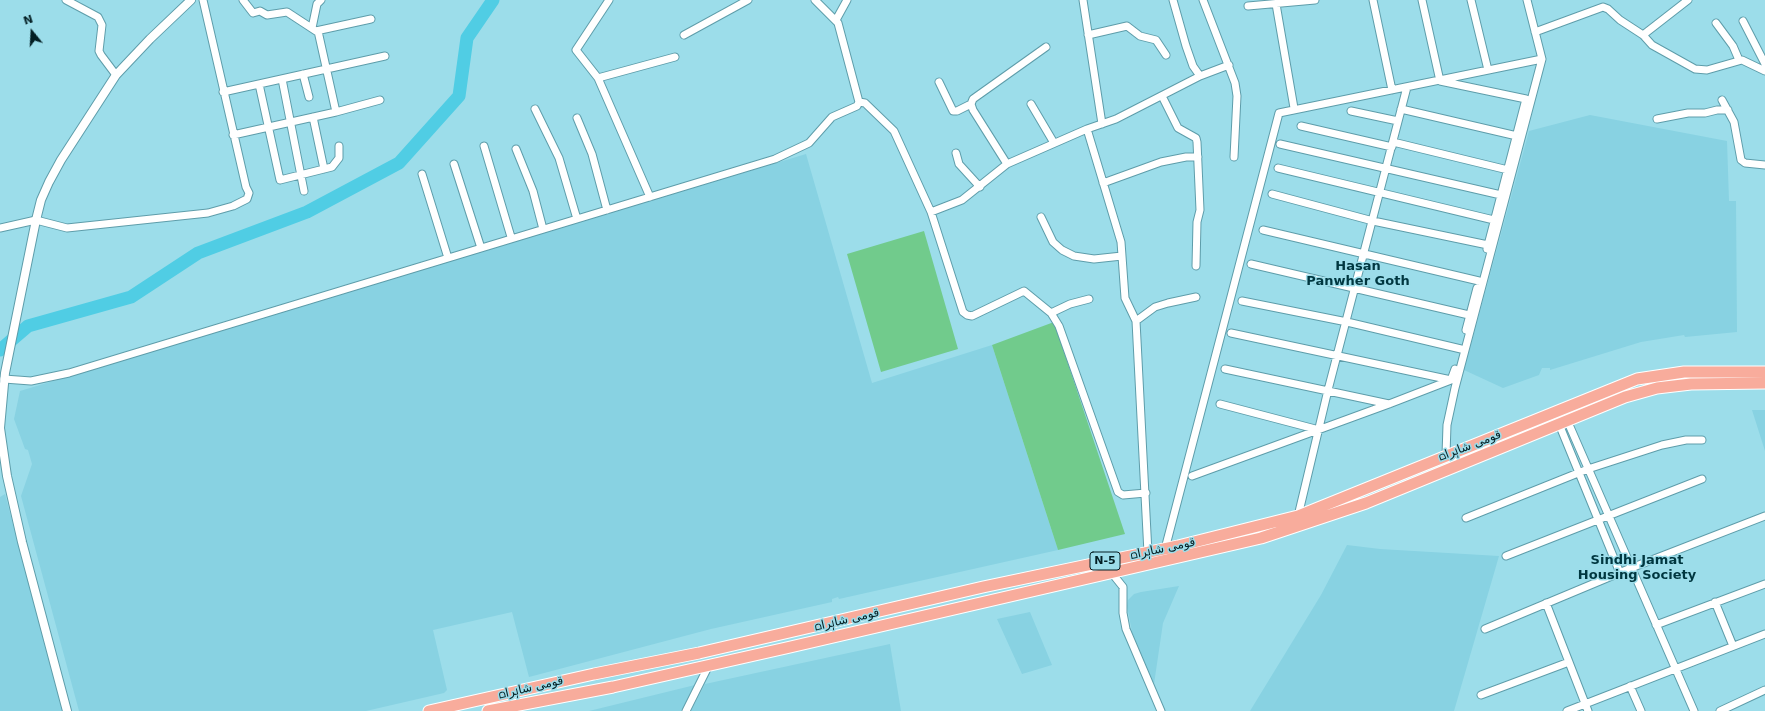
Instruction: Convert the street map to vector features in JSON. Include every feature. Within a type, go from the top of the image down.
[{"type":"highway","name":"قومی شاہراہ","points":[[429,711],[594,674],[699,653],[1024,578],[1148,553],[1298,516],[1637,379],[1684,372],[1765,372]]},
{"type":"highway","name":"قومی شاہراہ","points":[[491,710],[613,687],[949,611],[1112,572],[1181,558],[1261,538],[1301,526],[1366,503],[1625,397],[1657,388],[1691,384],[1765,383]]},
{"type":"street","points":[[66,0],[98,18],[102,25],[99,51],[116,75]]},
{"type":"street","points":[[67,711],[22,542],[7,476],[0,428],[3,382],[41,200],[61,160],[116,75],[150,39],[191,0]]},
{"type":"street","points":[[0,228],[36,220],[67,228],[208,213],[233,206],[245,200],[249,195],[233,135],[203,0]]},
{"type":"street","points":[[243,0],[253,13],[260,11],[266,15],[287,12],[315,29],[371,19]]},
{"type":"street","points":[[321,0],[318,4],[315,29],[336,112]]},
{"type":"street","points":[[609,0],[576,50],[598,78],[650,197]]},
{"type":"street","points":[[684,36],[748,0]]},
{"type":"street","points":[[815,0],[836,20],[859,102]]},
{"type":"street","points":[[836,20],[847,0]]},
{"type":"street","points":[[1083,0],[1102,124]]},
{"type":"street","points":[[1173,0],[1191,59],[1200,76]]},
{"type":"street","points":[[1203,0],[1232,73],[1237,96],[1234,157]]},
{"type":"street","points":[[1248,6],[1315,0]]},
{"type":"street","points":[[1373,0],[1392,90]]},
{"type":"street","points":[[1422,0],[1440,80]]},
{"type":"street","points":[[1471,0],[1488,70]]},
{"type":"street","points":[[1446,455],[1447,425],[1455,388],[1542,59],[1527,0]]},
{"type":"street","points":[[1643,34],[1688,0]]},
{"type":"street","points":[[1276,4],[1294,108]]},
{"type":"street","points":[[1535,32],[1603,7],[1608,9],[1620,20],[1643,34],[1652,44],[1694,69],[1707,70],[1738,60],[1746,61],[1765,71]]},
{"type":"street","points":[[1743,21],[1765,64]]},
{"type":"street","points":[[1716,23],[1733,46],[1738,60]]},
{"type":"street","points":[[1088,35],[1128,26],[1140,36],[1156,40],[1166,55]]},
{"type":"street","points":[[939,82],[953,111],[957,111],[971,104],[973,99],[1046,47]]},
{"type":"street","points":[[223,92],[385,56]]},
{"type":"street","points":[[598,78],[675,57]]},
{"type":"street","points":[[1165,549],[1278,115],[1282,111],[1294,108],[1392,90],[1542,59]]},
{"type":"street","points":[[931,212],[962,200],[1007,164],[1087,129],[1116,119],[1200,76],[1229,65]]},
{"type":"street","points":[[303,74],[309,97]]},
{"type":"street","points":[[282,79],[304,191]]},
{"type":"street","points":[[1440,80],[1526,98],[1461,350],[1451,380]]},
{"type":"street","points":[[259,84],[280,180],[332,167],[336,164],[339,158],[339,146]]},
{"type":"street","points":[[1298,516],[1328,390],[1338,357],[1407,87]]},
{"type":"street","points":[[1162,96],[1178,128],[1196,138],[1200,210],[1197,222],[1196,266]]},
{"type":"street","points":[[233,135],[336,112],[380,100]]},
{"type":"street","points":[[1722,100],[1734,122],[1741,160],[1745,163],[1765,165]]},
{"type":"street","points":[[3,382],[31,382],[69,373],[481,248],[511,237],[543,229],[775,159],[809,144],[832,117],[857,106],[859,102]]},
{"type":"street","points":[[859,102],[865,103],[894,131],[931,212],[963,312],[972,316],[1024,291],[1051,313],[1059,326],[1118,492],[1123,495],[1146,494]]},
{"type":"street","points":[[971,104],[1007,164]]},
{"type":"street","points":[[1031,104],[1054,143]]},
{"type":"street","points":[[535,109],[559,158],[576,219]]},
{"type":"street","points":[[1401,109],[1517,136]]},
{"type":"street","points":[[1657,119],[1688,113],[1705,113],[1716,110],[1728,110]]},
{"type":"street","points":[[1351,111],[1398,121]]},
{"type":"street","points":[[313,117],[324,169]]},
{"type":"street","points":[[577,118],[592,154],[607,210]]},
{"type":"street","points":[[1302,126],[1508,170]]},
{"type":"street","points":[[1087,129],[1121,242],[1125,298],[1136,321],[1148,553]]},
{"type":"street","points":[[1280,144],[1501,195]]},
{"type":"street","points":[[484,146],[511,237]]},
{"type":"street","points":[[516,149],[533,191],[543,229]]},
{"type":"street","points":[[956,153],[959,164],[980,187]]},
{"type":"street","points":[[1103,184],[1161,162],[1186,157],[1198,157]]},
{"type":"street","points":[[454,164],[481,248]]},
{"type":"street","points":[[1278,168],[1494,220]]},
{"type":"street","points":[[422,174],[448,258]]},
{"type":"street","points":[[1272,194],[1372,221],[1488,245]]},
{"type":"street","points":[[1041,217],[1053,242],[1062,250],[1074,256],[1094,259],[1122,256]]},
{"type":"street","points":[[1263,230],[1479,281]]},
{"type":"street","points":[[1251,264],[1469,315]]},
{"type":"street","points":[[1136,321],[1155,307],[1196,297]]},
{"type":"street","points":[[1051,313],[1070,304],[1088,299]]},
{"type":"street","points":[[1242,301],[1347,322],[1461,350]]},
{"type":"street","points":[[1231,333],[1451,380]]},
{"type":"street","points":[[1225,369],[1389,404]]},
{"type":"street","points":[[1192,476],[1451,380]]},
{"type":"street","points":[[1220,404],[1319,430]]},
{"type":"street","points":[[1563,422],[1588,469],[1694,711]]},
{"type":"street","points":[[1563,422],[1580,474],[1620,573]]},
{"type":"street","points":[[1466,518],[1580,474],[1588,469],[1662,445],[1686,440],[1702,440]]},
{"type":"street","points":[[1506,556],[1702,479]]},
{"type":"street","points":[[1485,629],[1631,568],[1765,516]]},
{"type":"street","points":[[1112,572],[1123,588],[1123,614],[1126,629],[1161,711]]},
{"type":"street","points":[[1656,625],[1765,584]]},
{"type":"street","points":[[1716,602],[1733,646]]},
{"type":"street","points":[[1546,604],[1588,711]]},
{"type":"street","points":[[1567,711],[1765,634]]},
{"type":"street","points":[[1481,695],[1569,662]]},
{"type":"street","points":[[686,711],[709,665]]},
{"type":"street","points":[[1630,686],[1641,711]]},
{"type":"street","points":[[1720,711],[1765,690]]},
{"type":"shaded area","points":[[1590,115],[1727,141],[1729,201],[1736,201],[1737,332],[1685,337],[1684,335],[1641,342],[1550,370],[1550,368],[1542,368],[1539,375],[1503,388],[1464,370],[1529,131]]},
{"type":"shaded area","points":[[806,154],[872,383],[992,345],[1058,550],[839,599],[838,597],[832,599],[832,602],[711,629],[529,677],[512,612],[433,630],[447,690],[444,693],[366,711],[79,711],[21,496],[32,464],[28,450],[25,449],[14,419],[20,391]]},
{"type":"shaded area","points":[[1752,410],[1765,410],[1765,451]]},
{"type":"shaded area","points":[[5,494],[63,711],[0,711],[0,497]]},
{"type":"shaded area","points":[[1347,545],[1380,549],[1499,556],[1454,711],[1250,711],[1321,595]]},
{"type":"shaded area","points":[[1179,586],[1163,623],[1154,684],[1132,632],[1127,606],[1128,600],[1134,594],[1141,592]]},
{"type":"shaded area","points":[[1030,612],[1052,665],[1022,674],[997,619]]},
{"type":"shaded area","points":[[890,644],[901,711],[691,711],[705,684]]},
{"type":"shaded area","points":[[695,685],[681,711],[589,711]]},
{"type":"green space","points":[[924,231],[958,349],[881,372],[847,254]]},
{"type":"green space","points":[[1054,322],[1125,534],[1058,550],[992,345]]},
{"type":"waterway","points":[[0,350],[28,326],[131,297],[198,253],[307,212],[399,163],[459,96],[467,38],[493,0]]},
{"type":"district","name":"Hasan Panwher Goth","points":[[1358,274]]},
{"type":"district","name":"Sindhi Jamat Housing Society","points":[[1637,568]]}]
